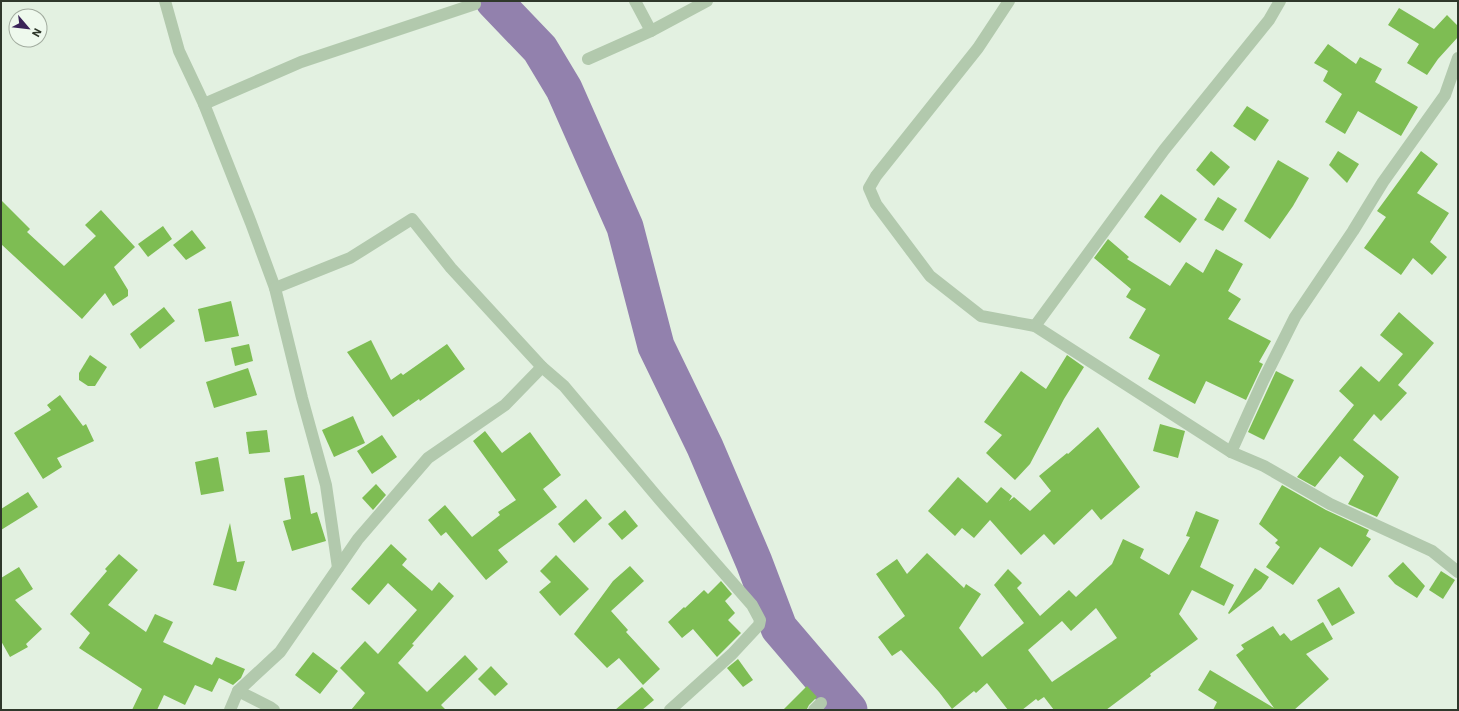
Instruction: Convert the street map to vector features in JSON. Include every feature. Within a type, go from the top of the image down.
[{"type":"street","points":[[165,1],[179,51],[204,104],[275,288],[302,398],[326,485],[338,568]]},
{"type":"street","points":[[635,1],[651,31]]},
{"type":"street","points":[[588,59],[651,31],[697,8],[707,1]]},
{"type":"street","points":[[1009,1],[978,48],[876,176],[869,188],[876,204],[930,276],[981,316],[1035,326],[1231,452],[1264,466],[1330,504],[1432,551],[1458,572]]},
{"type":"street","points":[[1035,326],[1164,150],[1269,20],[1280,1]]},
{"type":"street","points":[[204,104],[301,62],[475,4]]},
{"type":"street","points":[[1231,452],[1294,317],[1353,231],[1383,182],[1445,95],[1458,58]]},
{"type":"street","points":[[275,288],[350,258],[412,218],[451,268],[542,367],[564,386],[659,499],[752,605],[760,620],[759,625],[732,654],[670,710]]},
{"type":"street","points":[[230,710],[238,691],[280,652],[358,539],[428,458],[505,405],[542,367]]},
{"type":"street","points":[[238,691],[274,710]]},
{"type":"building","points":[[1399,8],[1434,29],[1447,15],[1458,26],[1458,37],[1438,59],[1427,75],[1407,63],[1419,44],[1388,25]]},
{"type":"building","points":[[1328,44],[1356,64],[1360,57],[1382,69],[1375,82],[1418,107],[1401,136],[1358,111],[1345,134],[1325,122],[1342,94],[1323,81],[1328,71],[1314,63]]},
{"type":"building","points":[[1247,106],[1269,120],[1255,141],[1233,126]]},
{"type":"building","points":[[1211,151],[1230,167],[1214,186],[1196,170]]},
{"type":"building","points":[[1338,151],[1359,164],[1347,183],[1329,165]]},
{"type":"building","points":[[1421,151],[1438,164],[1417,193],[1449,213],[1430,242],[1447,257],[1432,275],[1413,258],[1401,275],[1364,248],[1386,217],[1377,211]]},
{"type":"building","points":[[1278,160],[1309,178],[1293,206],[1270,239],[1244,221]]},
{"type":"building","points":[[1161,194],[1197,219],[1180,243],[1144,217]]},
{"type":"building","points":[[1218,197],[1237,209],[1223,231],[1204,220]]},
{"type":"building","points":[[1,200],[30,229],[27,232],[64,266],[96,236],[85,225],[101,210],[135,247],[114,267],[128,290],[128,296],[113,306],[105,293],[82,319],[1,244]]},
{"type":"building","points":[[163,226],[172,239],[148,257],[138,244]]},
{"type":"building","points":[[192,230],[206,248],[186,260],[173,245]]},
{"type":"building","points":[[1108,239],[1129,257],[1127,259],[1170,286],[1186,262],[1203,273],[1216,249],[1243,264],[1228,291],[1241,299],[1228,319],[1271,341],[1259,362],[1263,364],[1246,400],[1206,381],[1195,404],[1148,379],[1160,355],[1129,338],[1146,309],[1126,297],[1131,289],[1094,258]]},
{"type":"building","points":[[231,301],[239,336],[205,342],[198,309]]},
{"type":"building","points":[[164,307],[175,321],[140,349],[130,334]]},
{"type":"building","points":[[1399,312],[1434,343],[1398,385],[1407,393],[1381,421],[1374,414],[1353,440],[1399,477],[1377,517],[1348,504],[1364,476],[1340,456],[1315,487],[1297,477],[1354,405],[1339,391],[1361,366],[1379,382],[1403,354],[1380,335]]},
{"type":"building","points":[[371,340],[391,380],[401,373],[403,375],[447,344],[465,369],[420,401],[419,399],[393,417],[347,352]]},
{"type":"building","points":[[249,344],[253,361],[235,366],[231,348]]},
{"type":"building","points":[[90,355],[107,367],[95,386],[88,386],[79,380],[79,373]]},
{"type":"building","points":[[1067,355],[1084,367],[1064,399],[1030,464],[1015,480],[986,453],[1002,435],[984,422],[1021,371],[1046,389]]},
{"type":"building","points":[[248,368],[257,395],[214,408],[206,382]]},
{"type":"building","points":[[1276,371],[1294,380],[1264,440],[1248,432]]},
{"type":"building","points":[[60,395],[83,426],[86,424],[94,441],[57,458],[62,467],[43,479],[14,433],[51,410],[47,405]]},
{"type":"building","points":[[353,416],[365,443],[334,457],[322,430]]},
{"type":"building","points":[[1160,424],[1185,431],[1178,458],[1153,451]]},
{"type":"building","points":[[1098,427],[1140,487],[1101,520],[1092,509],[1054,545],[1044,534],[1021,555],[990,520],[974,538],[962,528],[955,536],[928,511],[958,477],[987,503],[1001,487],[1012,496],[1009,501],[1014,497],[1030,511],[1051,491],[1039,476],[1067,453],[1068,454]]},
{"type":"building","points":[[267,430],[270,452],[249,454],[246,432]]},
{"type":"building","points":[[485,431],[502,453],[530,432],[561,475],[543,489],[557,507],[498,550],[508,562],[486,580],[446,532],[441,536],[428,520],[445,505],[472,537],[500,515],[498,512],[516,500],[473,441]]},
{"type":"building","points":[[382,435],[397,457],[372,474],[357,451]]},
{"type":"building","points":[[218,457],[224,491],[201,495],[195,462]]},
{"type":"building","points":[[304,475],[311,514],[317,512],[326,541],[292,551],[283,521],[291,519],[284,478]]},
{"type":"building","points":[[376,484],[386,495],[373,510],[362,498]]},
{"type":"building","points":[[1282,485],[1326,510],[1369,530],[1366,536],[1371,539],[1352,567],[1320,547],[1293,585],[1266,567],[1280,547],[1275,543],[1278,540],[1259,524]]},
{"type":"building","points":[[28,492],[38,507],[1,530],[1,509]]},
{"type":"building","points":[[586,499],[602,518],[574,543],[558,524]]},
{"type":"building","points":[[625,510],[638,526],[622,540],[608,524]]},
{"type":"building","points":[[1196,511],[1219,520],[1200,567],[1234,585],[1224,606],[1192,590],[1179,614],[1198,639],[1150,674],[1151,676],[1106,710],[1054,710],[1044,697],[1038,701],[1036,699],[1022,710],[1008,710],[987,683],[976,693],[974,691],[952,709],[939,692],[901,650],[892,656],[878,637],[905,616],[876,574],[897,559],[907,574],[927,553],[964,588],[966,584],[981,594],[959,628],[982,657],[1024,623],[994,585],[1008,569],[1022,583],[1017,588],[1040,616],[1069,590],[1076,597],[1112,564],[1123,539],[1144,549],[1140,558],[1169,575],[1190,537],[1186,536]],"holes":[[[1096,608],[1117,638],[1052,682],[1028,650],[1062,621],[1071,631]]]},
{"type":"building","points":[[230,523],[237,562],[245,561],[236,591],[213,585]]},
{"type":"building","points":[[391,544],[407,559],[402,565],[432,591],[439,582],[454,596],[412,644],[414,645],[398,663],[427,692],[465,655],[478,669],[441,705],[446,710],[351,710],[365,693],[340,668],[365,641],[378,654],[417,610],[388,583],[369,605],[351,589]]},
{"type":"building","points":[[119,554],[138,570],[108,605],[146,632],[155,614],[173,622],[163,642],[212,665],[216,657],[245,669],[241,678],[233,685],[219,678],[212,692],[195,685],[185,705],[164,695],[157,710],[132,710],[142,689],[79,648],[90,633],[70,614],[107,571],[105,569]]},
{"type":"building","points":[[556,555],[589,589],[560,616],[539,592],[551,582],[540,571]]},
{"type":"building","points":[[1403,562],[1425,586],[1417,598],[1395,584],[1388,576]]},
{"type":"building","points":[[630,566],[644,581],[611,611],[628,630],[626,632],[660,669],[643,685],[619,658],[607,668],[574,634],[613,581]]},
{"type":"building","points":[[19,567],[33,589],[15,600],[42,629],[26,644],[28,647],[10,657],[1,641],[1,578]]},
{"type":"building","points":[[1255,568],[1269,577],[1261,589],[1229,614],[1228,613]]},
{"type":"building","points":[[1441,571],[1455,580],[1443,599],[1429,590]]},
{"type":"building","points":[[721,581],[732,594],[725,601],[735,613],[728,620],[741,633],[717,657],[693,629],[682,638],[668,622],[704,590],[708,594]]},
{"type":"building","points":[[1339,587],[1355,613],[1332,626],[1317,600]]},
{"type":"building","points":[[1323,622],[1333,639],[1306,654],[1329,679],[1294,710],[1213,710],[1217,702],[1198,690],[1210,670],[1274,708],[1236,655],[1244,649],[1241,645],[1273,626],[1280,636],[1284,633],[1291,641]]},
{"type":"building","points":[[313,652],[338,671],[320,694],[295,675]]},
{"type":"building","points":[[738,659],[753,680],[743,687],[727,668]]},
{"type":"building","points":[[491,666],[508,684],[495,696],[478,679]]},
{"type":"building","points":[[807,686],[817,697],[807,709],[783,710]]},
{"type":"building","points":[[642,687],[654,700],[642,710],[615,710]]},
{"type":"waterway","points":[[494,1],[540,49],[564,89],[625,227],[656,346],[705,447],[754,562],[779,628],[849,710]]}]
